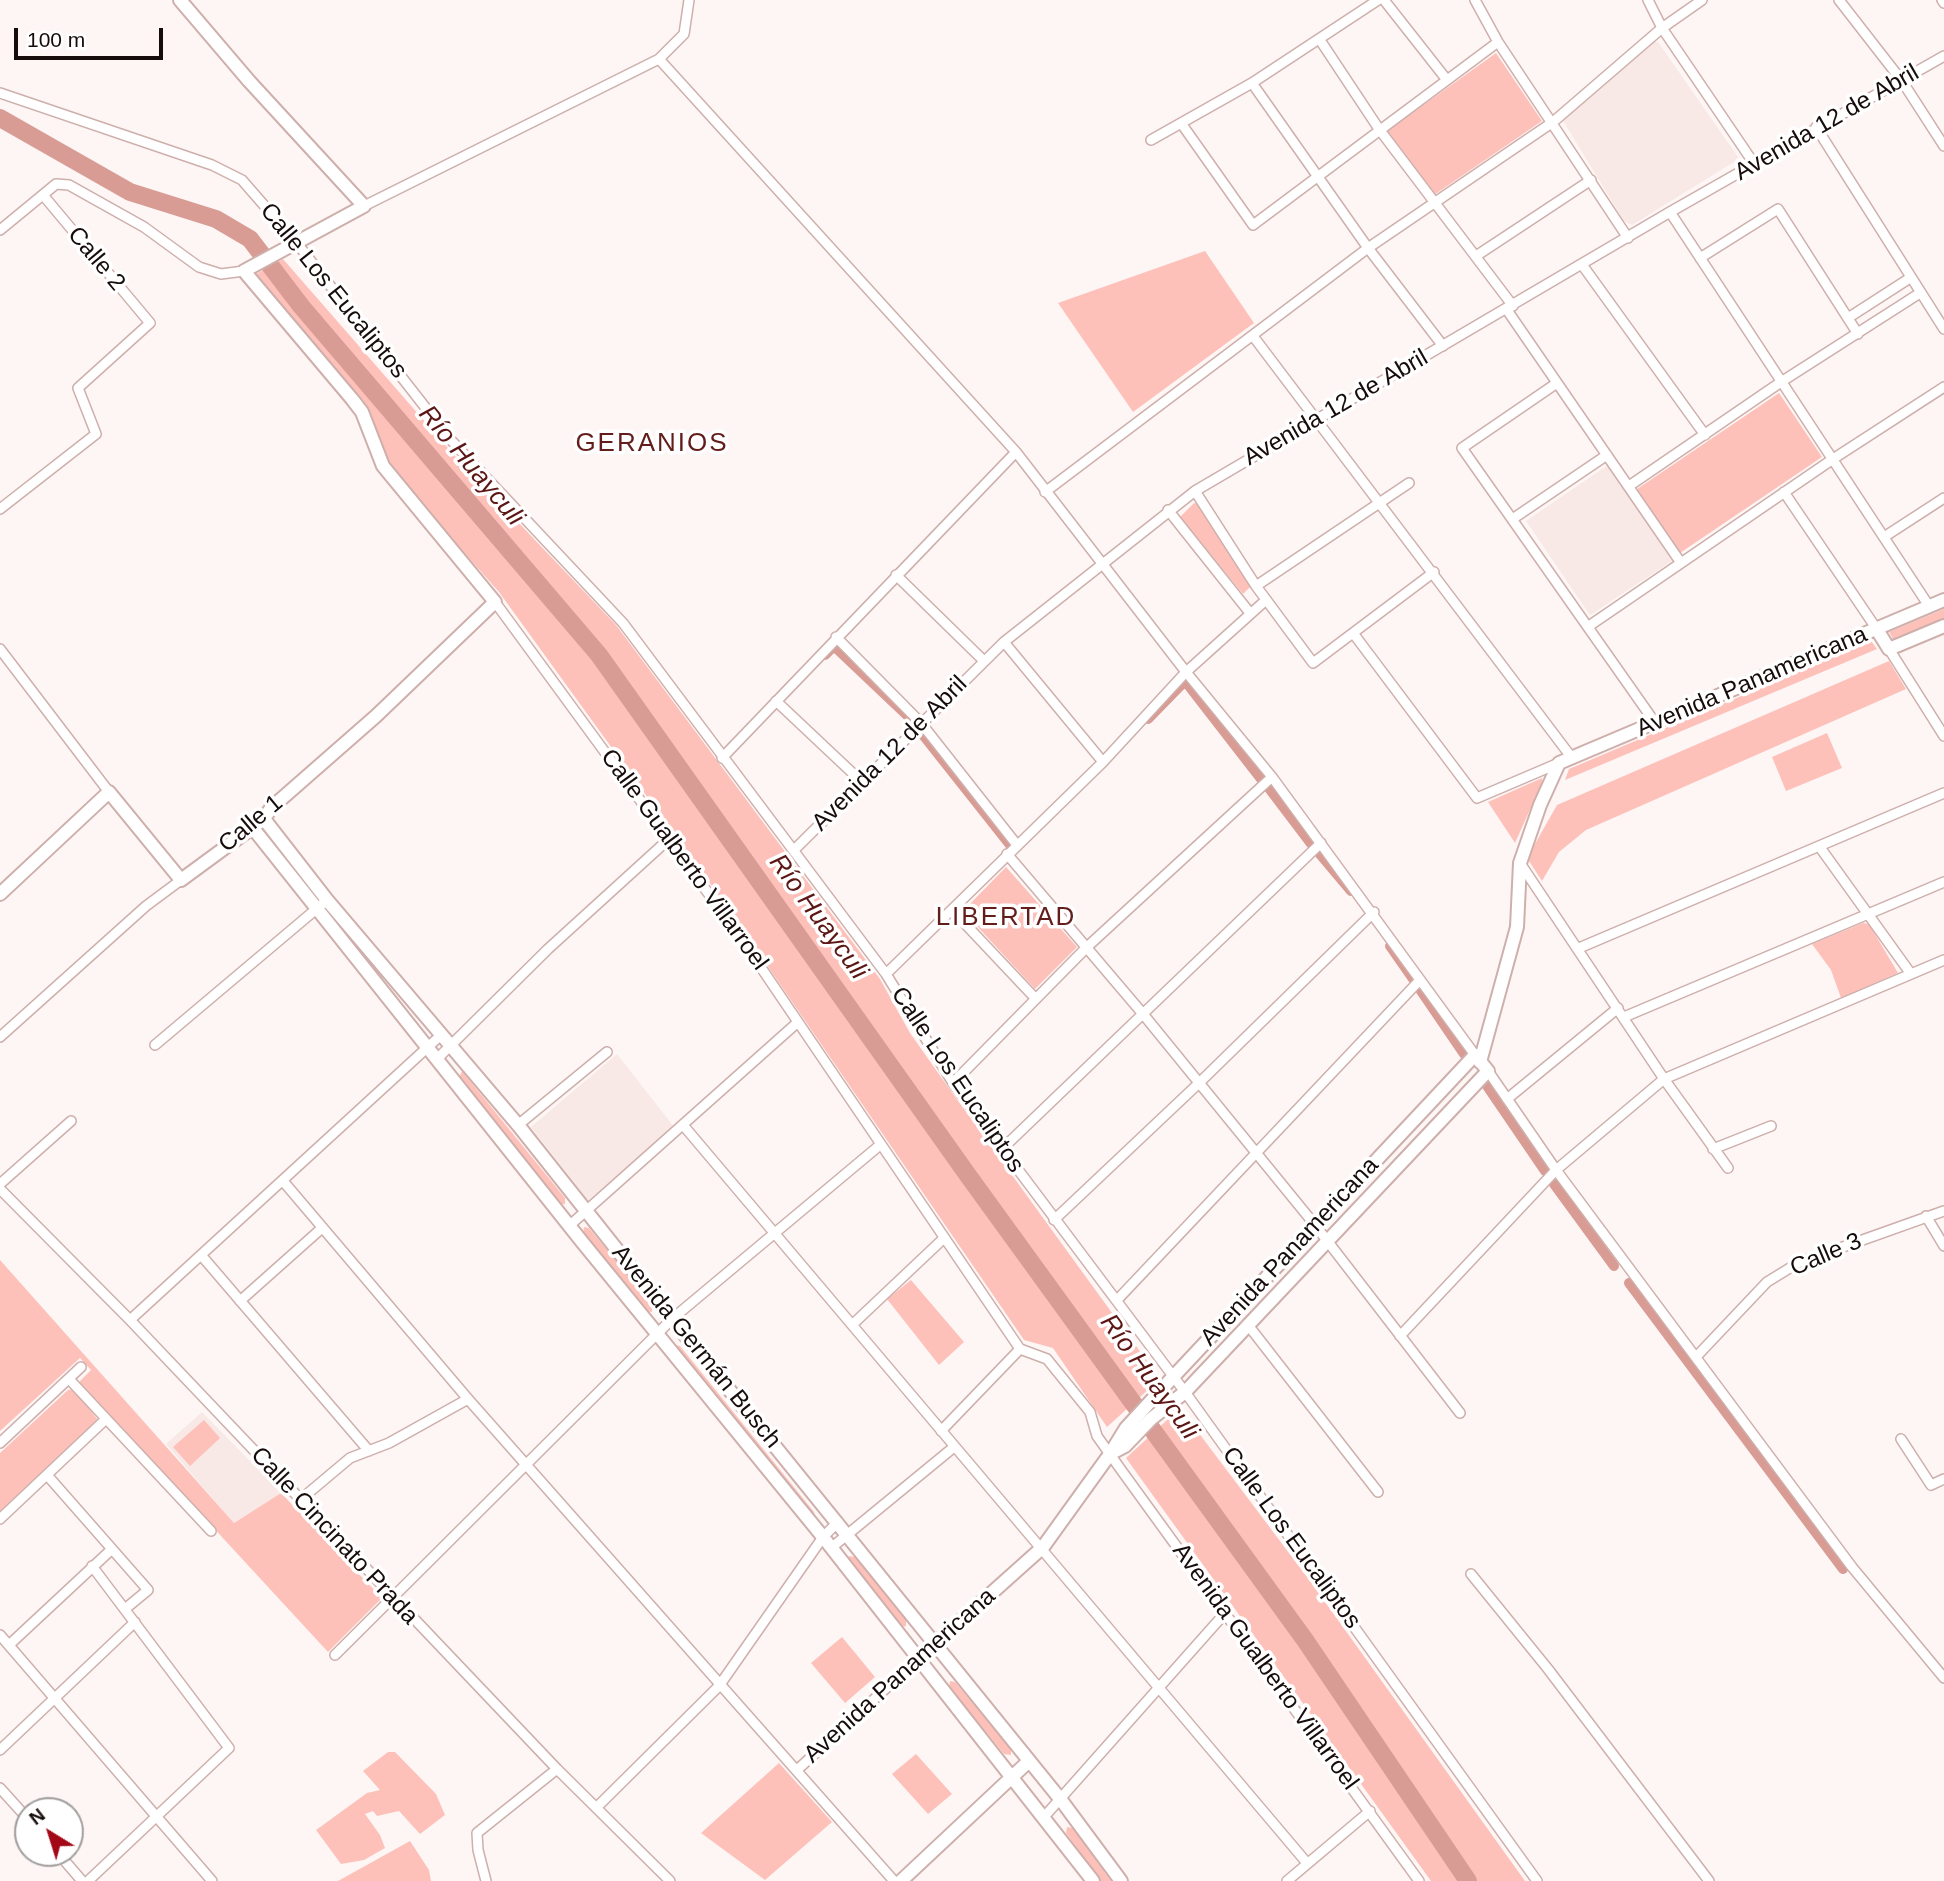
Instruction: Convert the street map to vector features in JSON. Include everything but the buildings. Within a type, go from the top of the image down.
[{"type":"main road","points":[[180,0],[364,206],[250,268]]},
{"type":"main road","name":"Calle Gualberto Villarroel","points":[[250,268],[362,412],[383,466],[495,602]]},
{"type":"main road","name":"Avenida Panamericana","points":[[1147,1415],[1185,1392],[1327,1241],[1481,1062],[1517,928],[1521,863],[1539,805],[1565,761],[1944,600]]},
{"type":"main road","name":"Calle 1","points":[[181,880],[264,818],[271,808],[376,716],[495,602]]},
{"type":"main road","name":"Avenida Panamericana","points":[[1889,649],[1944,626]]},
{"type":"main road","points":[[1877,628],[1889,649]]},
{"type":"main road","points":[[0,894],[109,792],[181,880]]},
{"type":"main road","name":"Avenida Germán Busch","points":[[264,818],[322,904],[569,1226],[831,1548],[1093,1881]]},
{"type":"main road","name":"Avenida Germán Busch","points":[[252,827],[519,1125],[671,1319],[1061,1800],[1121,1881]]},
{"type":"main road","name":"Avenida Panamericana","points":[[919,1658],[1043,1547],[1110,1454],[1147,1415],[1173,1377],[1314,1225],[1481,1062]]},
{"type":"main road","points":[[901,1881],[1029,1761]]},
{"type":"street","points":[[364,206],[659,59],[684,34],[689,0]]},
{"type":"street","points":[[1151,140],[1252,83],[1378,0]]},
{"type":"street","points":[[1384,0],[1447,80]]},
{"type":"street","points":[[1475,0],[1498,42],[1629,238]]},
{"type":"street","points":[[1648,0],[1662,28],[1755,164]]},
{"type":"street","points":[[1045,492],[1368,248],[1553,122],[1662,28],[1702,0]]},
{"type":"street","points":[[1839,0],[1902,81],[1944,146]]},
{"type":"street","points":[[1320,40],[1379,129],[1476,256],[1557,383],[1681,563]]},
{"type":"street","points":[[1181,123],[1253,225],[1498,42]]},
{"type":"street","name":"Avenida 12 de Abril","points":[[794,849],[983,660],[1195,491],[1816,127],[1944,56]]},
{"type":"street","points":[[659,59],[1016,452],[1186,673],[1272,776],[1374,912],[1419,981],[1481,1062],[1556,1170],[1852,1567],[1944,1678]]},
{"type":"street","points":[[1252,83],[1368,248],[1443,346]]},
{"type":"street","name":"Calle Los Eucaliptos","points":[[0,93],[212,165],[242,180],[296,242],[450,439],[624,623],[722,758],[794,849],[886,974],[953,1083],[1185,1392],[1537,1881]]},
{"type":"street","points":[[1816,127],[1944,329]]},
{"type":"street","points":[[1476,256],[1591,180]]},
{"type":"street","points":[[0,230],[56,184],[69,185],[144,227],[199,267],[221,274],[250,268]]},
{"type":"street","name":"Calle 2","points":[[0,509],[96,434],[78,388],[150,323],[43,195]]},
{"type":"street","points":[[1700,258],[1778,209],[1858,334]]},
{"type":"street","points":[[1670,212],[1929,606]]},
{"type":"street","points":[[1583,266],[1705,435]]},
{"type":"street","points":[[1848,318],[1910,278]]},
{"type":"street","points":[[1629,486],[1781,382],[1920,293]]},
{"type":"street","points":[[1253,336],[1434,572],[1565,761]]},
{"type":"street","points":[[1557,383],[1462,447],[1656,724]]},
{"type":"street","points":[[1589,626],[1833,459],[1944,387]]},
{"type":"street","points":[[722,758],[1016,452]]},
{"type":"street","points":[[1514,518],[1606,455]]},
{"type":"street","points":[[1256,586],[1409,483]]},
{"type":"street","points":[[1195,491],[1256,586],[1313,663],[1434,572]]},
{"type":"street","points":[[1784,492],[1877,628]]},
{"type":"street","points":[[1884,537],[1944,498]]},
{"type":"street","points":[[1168,510],[1250,613]]},
{"type":"street","points":[[896,575],[983,660]]},
{"type":"street","points":[[886,974],[1104,762],[1186,673],[1266,600]]},
{"type":"street","name":"Calle Gualberto Villarroel","points":[[495,602],[670,838],[1020,1349],[1047,1359],[1090,1412],[1097,1436],[1110,1454]]},
{"type":"street","name":"Avenida Panamericana","points":[[1353,633],[1477,798],[1565,761]]},
{"type":"street","points":[[836,637],[920,723],[1017,845]]},
{"type":"street","points":[[1004,642],[1104,762]]},
{"type":"street","points":[[0,649],[109,792]]},
{"type":"street","points":[[1889,649],[1944,736]]},
{"type":"street","points":[[776,701],[862,782]]},
{"type":"street","points":[[953,1083],[1087,947],[1272,776]]},
{"type":"street","points":[[1579,948],[1944,793]]},
{"type":"street","points":[[438,1058],[548,949],[670,838]]},
{"type":"street","points":[[1002,1149],[1321,843]]},
{"type":"street","points":[[1819,846],[1911,974]]},
{"type":"street","points":[[1007,854],[1143,1014],[1327,1241],[1460,1413]]},
{"type":"street","points":[[1521,863],[1664,1079],[1728,1168]]},
{"type":"street","name":"Calle 1","points":[[0,1037],[146,906],[181,880]]},
{"type":"street","points":[[1624,1017],[1944,882]]},
{"type":"street","points":[[155,1045],[322,904]]},
{"type":"street","points":[[951,909],[1036,999]]},
{"type":"street","points":[[1054,1220],[1374,912]]},
{"type":"street","points":[[1400,1336],[1556,1170],[1664,1079],[1944,960]]},
{"type":"street","points":[[1117,1300],[1419,981]]},
{"type":"street","points":[[1507,1099],[1618,1008]]},
{"type":"street","points":[[569,1226],[798,1023]]},
{"type":"street","points":[[130,1320],[441,1035]]},
{"type":"street","points":[[519,1125],[607,1052]]},
{"type":"street","points":[[0,1186],[71,1121]]},
{"type":"street","points":[[684,1125],[954,1447],[1043,1547],[1307,1863]]},
{"type":"street","points":[[1713,1149],[1771,1126]]},
{"type":"street","points":[[335,1655],[528,1466],[671,1319],[880,1145]]},
{"type":"street","points":[[283,1181],[468,1399],[894,1881]]},
{"type":"street","name":"Calle Cincinato Prada","points":[[0,1186],[557,1769],[670,1881]]},
{"type":"street","name":"Calle 3","points":[[1696,1357],[1767,1282],[1798,1263],[1944,1211]]},
{"type":"street","points":[[1926,1216],[1944,1246]]},
{"type":"street","points":[[240,1301],[322,1228]]},
{"type":"street","points":[[852,1325],[943,1239]]},
{"type":"street","points":[[201,1255],[369,1451]]},
{"type":"street","points":[[1248,1325],[1378,1492]]},
{"type":"street","points":[[941,1431],[1020,1349]]},
{"type":"street","points":[[0,1443],[81,1367]]},
{"type":"street","points":[[69,1379],[211,1531]]},
{"type":"street","points":[[300,1500],[350,1458],[389,1443],[468,1399]]},
{"type":"street","points":[[0,1519],[106,1419]]},
{"type":"street","points":[[1901,1439],[1931,1485],[1944,1479]]},
{"type":"street","points":[[831,1548],[954,1447]]},
{"type":"street","name":"Avenida Gualberto Villarroel","points":[[1110,1454],[1419,1881]]},
{"type":"street","points":[[47,1475],[148,1590],[125,1609]]},
{"type":"street","points":[[597,1807],[719,1686],[822,1537],[838,1522]]},
{"type":"street","points":[[9,1645],[112,1549]]},
{"type":"street","points":[[88,1881],[158,1818],[229,1748],[228,1741],[92,1566]]},
{"type":"street","points":[[1471,1574],[1548,1669],[1709,1881]]},
{"type":"street","points":[[1044,1816],[1226,1612]]},
{"type":"street","points":[[0,1750],[135,1622]]},
{"type":"street","points":[[0,1635],[212,1881]]},
{"type":"street","name":"Avenida Panamericana","points":[[797,1770],[919,1658]]},
{"type":"street","points":[[486,1881],[478,1850],[477,1833],[557,1769]]},
{"type":"street","points":[[0,1788],[14,1804]]},
{"type":"street","points":[[1287,1881],[1370,1811]]},
{"type":"street","points":[[70,1867],[82,1881]]},
{"type":"shaded area","points":[[1652,42],[1658,42],[1738,157],[1632,225],[1624,221],[1562,119]]},
{"type":"shaded area","points":[[1496,53],[1542,121],[1434,195],[1387,131]]},
{"type":"shaded area","points":[[1205,251],[1254,323],[1133,412],[1058,303]]},
{"type":"shaded area","points":[[283,259],[454,455],[616,625],[880,979],[910,1033],[1160,1379],[1107,1427],[1053,1348],[1024,1340],[727,907],[499,592],[381,459],[371,415],[256,274]]},
{"type":"shaded area","points":[[1779,393],[1822,457],[1680,553],[1637,489]]},
{"type":"shaded area","points":[[1608,465],[1672,561],[1590,615],[1526,521]]},
{"type":"shaded area","points":[[1194,503],[1198,504],[1251,586],[1243,594],[1180,517]]},
{"type":"shaded area","points":[[1944,609],[1944,621],[1894,641],[1889,632]]},
{"type":"shaded area","points":[[1871,641],[1877,649],[1565,780],[1569,769]]},
{"type":"shaded area","points":[[1889,661],[1906,689],[1586,830],[1559,852],[1542,881],[1527,858],[1557,805]]},
{"type":"shaded area","points":[[1827,733],[1842,768],[1786,791],[1772,757]]},
{"type":"shaded area","points":[[1542,778],[1542,783],[1515,843],[1488,802]]},
{"type":"shaded area","points":[[1006,867],[1077,947],[1035,989],[963,911]]},
{"type":"shaded area","points":[[1863,923],[1869,924],[1898,973],[1841,998],[1831,970],[1812,944]]},
{"type":"shaded area","points":[[617,1054],[674,1127],[588,1200],[531,1127]]},
{"type":"shaded area","points":[[462,1071],[565,1198],[565,1204],[560,1205],[459,1078]]},
{"type":"shaded area","points":[[584,1227],[589,1228],[652,1305],[652,1312],[645,1311],[583,1233]]},
{"type":"shaded area","points":[[0,1260],[234,1523],[281,1493],[382,1598],[328,1652],[79,1382],[91,1370],[80,1358],[0,1431]]},
{"type":"shaded area","points":[[911,1280],[964,1342],[939,1365],[887,1299]]},
{"type":"shaded area","points":[[674,1345],[680,1346],[814,1512],[815,1519]]},
{"type":"shaded area","points":[[74,1389],[98,1420],[0,1511],[0,1453],[68,1390]]},
{"type":"shaded area","points":[[1180,1408],[1310,1581],[1525,1881],[1431,1881],[1126,1458]]},
{"type":"shaded area","points":[[202,1412],[281,1493],[234,1523],[166,1444]]},
{"type":"shaded area","points":[[204,1420],[220,1438],[190,1466],[173,1447]]},
{"type":"shaded area","points":[[849,1556],[855,1557],[906,1620],[906,1626],[901,1627],[848,1560]]},
{"type":"shaded area","points":[[842,1637],[875,1677],[845,1703],[811,1663]]},
{"type":"shaded area","points":[[950,1681],[955,1682],[1011,1749],[1011,1755],[1004,1754],[949,1687]]},
{"type":"shaded area","points":[[388,1752],[395,1752],[436,1794],[445,1815],[420,1834],[399,1811],[377,1816],[373,1811],[365,1814],[380,1835],[385,1848],[364,1860],[341,1864],[316,1830],[367,1793],[380,1790],[363,1771]]},
{"type":"shaded area","points":[[916,1754],[952,1794],[928,1814],[892,1774]]},
{"type":"shaded area","points":[[779,1763],[832,1822],[765,1880],[701,1833]]},
{"type":"shaded area","points":[[1067,1827],[1073,1828],[1111,1881],[1101,1881],[1066,1833]]},
{"type":"shaded area","points":[[410,1841],[429,1870],[431,1881],[338,1881]]},
{"type":"waterway","name":"Río Huayculi","points":[[0,118],[130,192],[216,219],[250,239],[301,306],[599,655],[967,1174],[1305,1640],[1468,1881]]},
{"type":"waterway","points":[[825,655],[834,646],[911,719]]},
{"type":"waterway","points":[[1148,719],[1185,681],[1261,779]]},
{"type":"waterway","points":[[919,730],[1010,845]]},
{"type":"waterway","points":[[1268,787],[1312,845]]},
{"type":"waterway","points":[[1319,853],[1351,891]]},
{"type":"waterway","points":[[1390,946],[1413,979]]},
{"type":"waterway","points":[[1419,988],[1464,1054]]},
{"type":"waterway","points":[[1487,1086],[1545,1171]]},
{"type":"waterway","points":[[1554,1184],[1614,1266]]},
{"type":"waterway","points":[[1629,1283],[1843,1569]]},
{"type":"district","name":"GERANIOS","points":[[652,444]]},
{"type":"district","name":"LIBERTAD","points":[[1006,918]]}]
